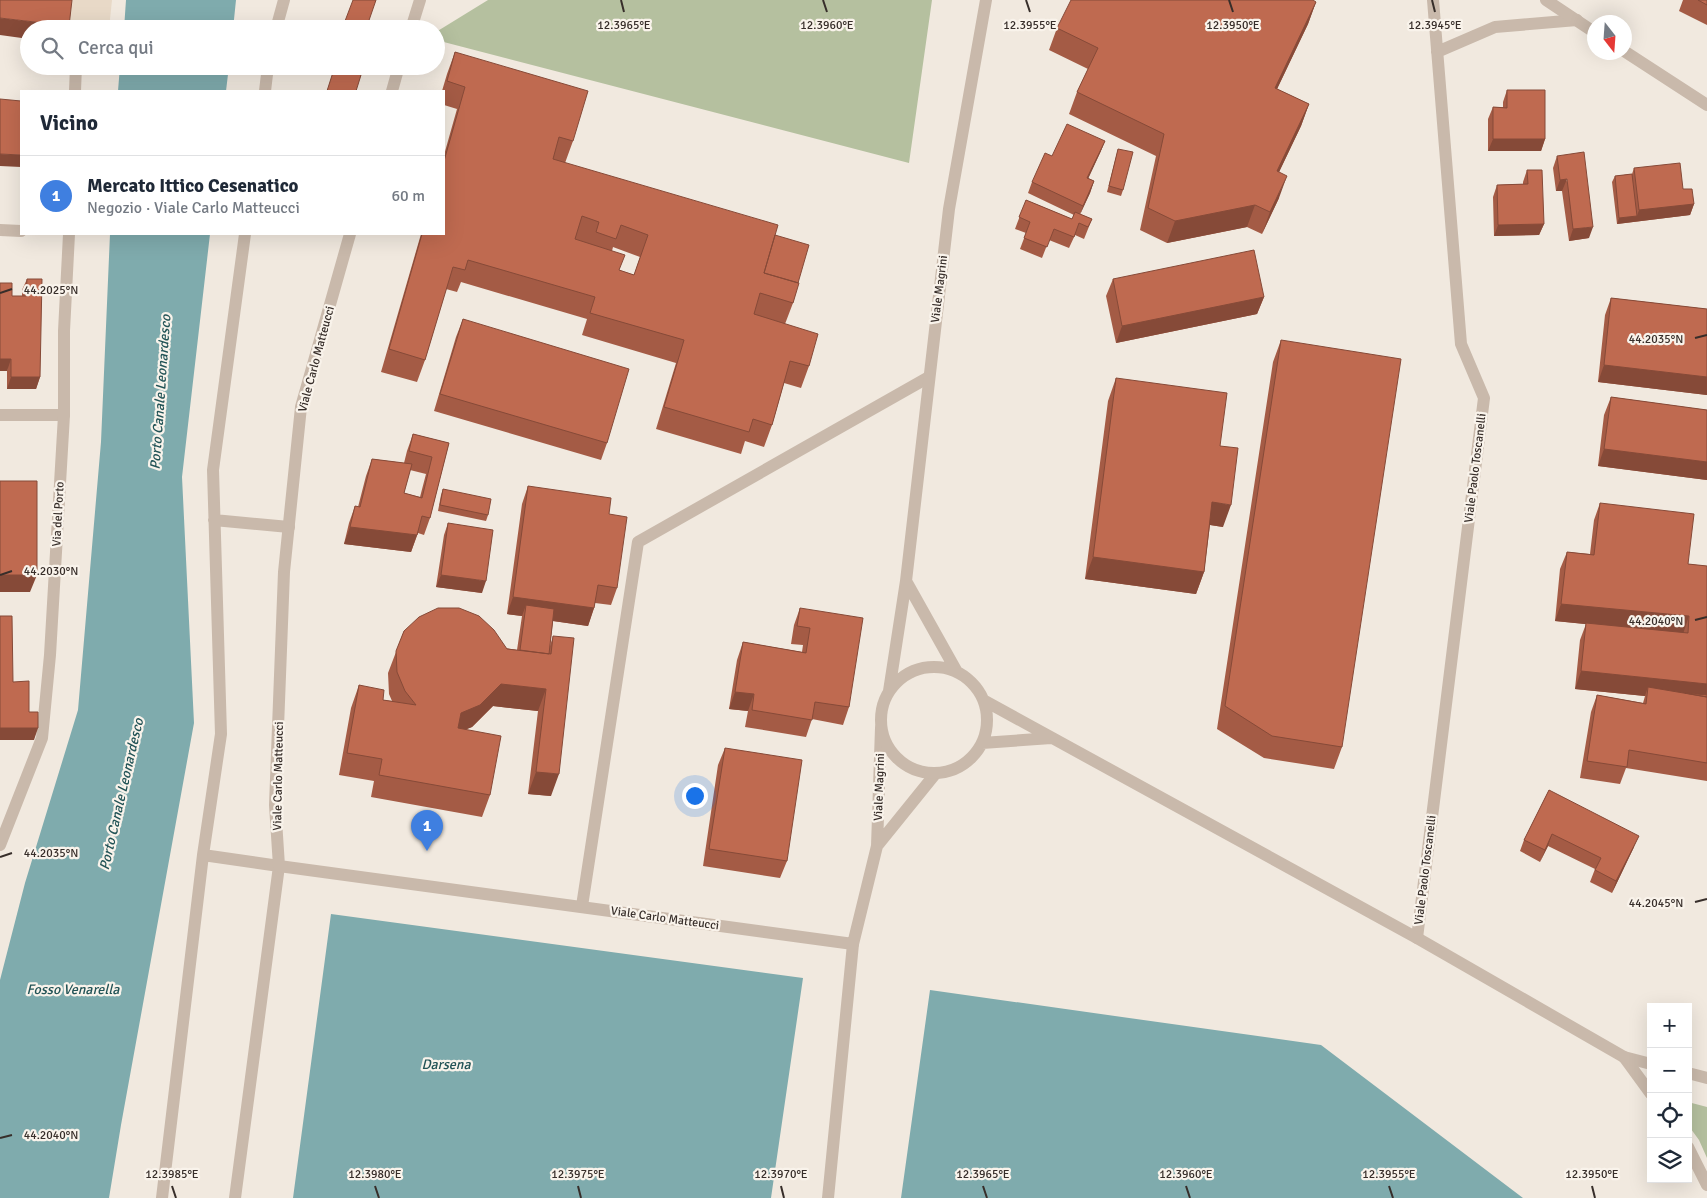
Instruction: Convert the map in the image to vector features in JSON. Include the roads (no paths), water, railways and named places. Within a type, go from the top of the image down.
[{"type":"street","points":[[278,20],[284,0]]},
{"type":"street","points":[[414,20],[420,0]]},
{"type":"street","name":"Viale Magrini","points":[[890,691],[906,581],[949,208],[986,0]]},
{"type":"street","name":"Viale Paolo Toscanelli","points":[[1417,938],[1484,398],[1462,344],[1433,0]]},
{"type":"street","points":[[1546,0],[1587,27]]},
{"type":"street","points":[[1437,52],[1495,27],[1577,20]]},
{"type":"street","points":[[1632,56],[1707,105]]},
{"type":"street","points":[[75,90],[76,75]]},
{"type":"street","points":[[265,90],[267,75]]},
{"type":"street","points":[[392,90],[396,75]]},
{"type":"street","points":[[0,230],[20,231]]},
{"type":"street","name":"Via del Porto","points":[[0,845],[42,738],[50,655],[64,416],[64,331],[69,235]]},
{"type":"street","points":[[162,1198],[203,855],[220,734],[212,470],[245,235]]},
{"type":"street","name":"Viale Carlo Matteucci","points":[[350,235],[302,407],[284,572],[275,805],[279,866],[853,944]]},
{"type":"street","points":[[582,906],[638,542],[929,377]]},
{"type":"street","points":[[0,415],[64,416]]},
{"type":"street","points":[[214,520],[289,527]]},
{"type":"street","points":[[906,581],[957,672]]},
{"type":"street","points":[[934,666],[950,668],[957,672],[977,687],[984,700],[988,715],[987,729],[982,743],[974,755],[964,764],[950,771],[936,773],[921,771],[907,766],[895,756],[886,742],[881,728],[884,702],[901,678],[917,669],[934,666]]},
{"type":"street","points":[[984,700],[1417,938],[1624,1058],[1647,1063]]},
{"type":"street","name":"Viale Magrini","points":[[828,1198],[853,944],[877,846],[881,728]]},
{"type":"street","points":[[982,743],[1051,738]]},
{"type":"street","name":"Viale Magrini","points":[[877,846],[936,773]]},
{"type":"street","points":[[203,855],[279,866],[235,1198]]},
{"type":"street","points":[[1624,1058],[1650,1093]]},
{"type":"street","points":[[1692,1074],[1707,1078]]},
{"type":"street","points":[[1692,1155],[1707,1185]]},
{"type":"water","points":[[126,0],[236,0],[234,20],[125,20]]},
{"type":"water","points":[[119,75],[228,75],[226,90],[118,90]]},
{"type":"water","name":"Fosso Venarella","points":[[110,235],[210,235],[182,477],[194,723],[109,1198],[0,1198],[0,980],[25,883],[78,710],[101,442]]},
{"type":"water","name":"Darsena","points":[[331,914],[803,978],[771,1198],[293,1198]]},
{"type":"water","points":[[930,990],[1321,1045],[1523,1198],[901,1198]]},
{"type":"place","name":"Mercato Ittico Cesenatico","points":[[427,851]]},
{"type":"water label","name":"Porto Canale Leonardesco","points":[[160,392]]},
{"type":"water label","name":"Porto Canale Leonardesco","points":[[121,794]]}]
